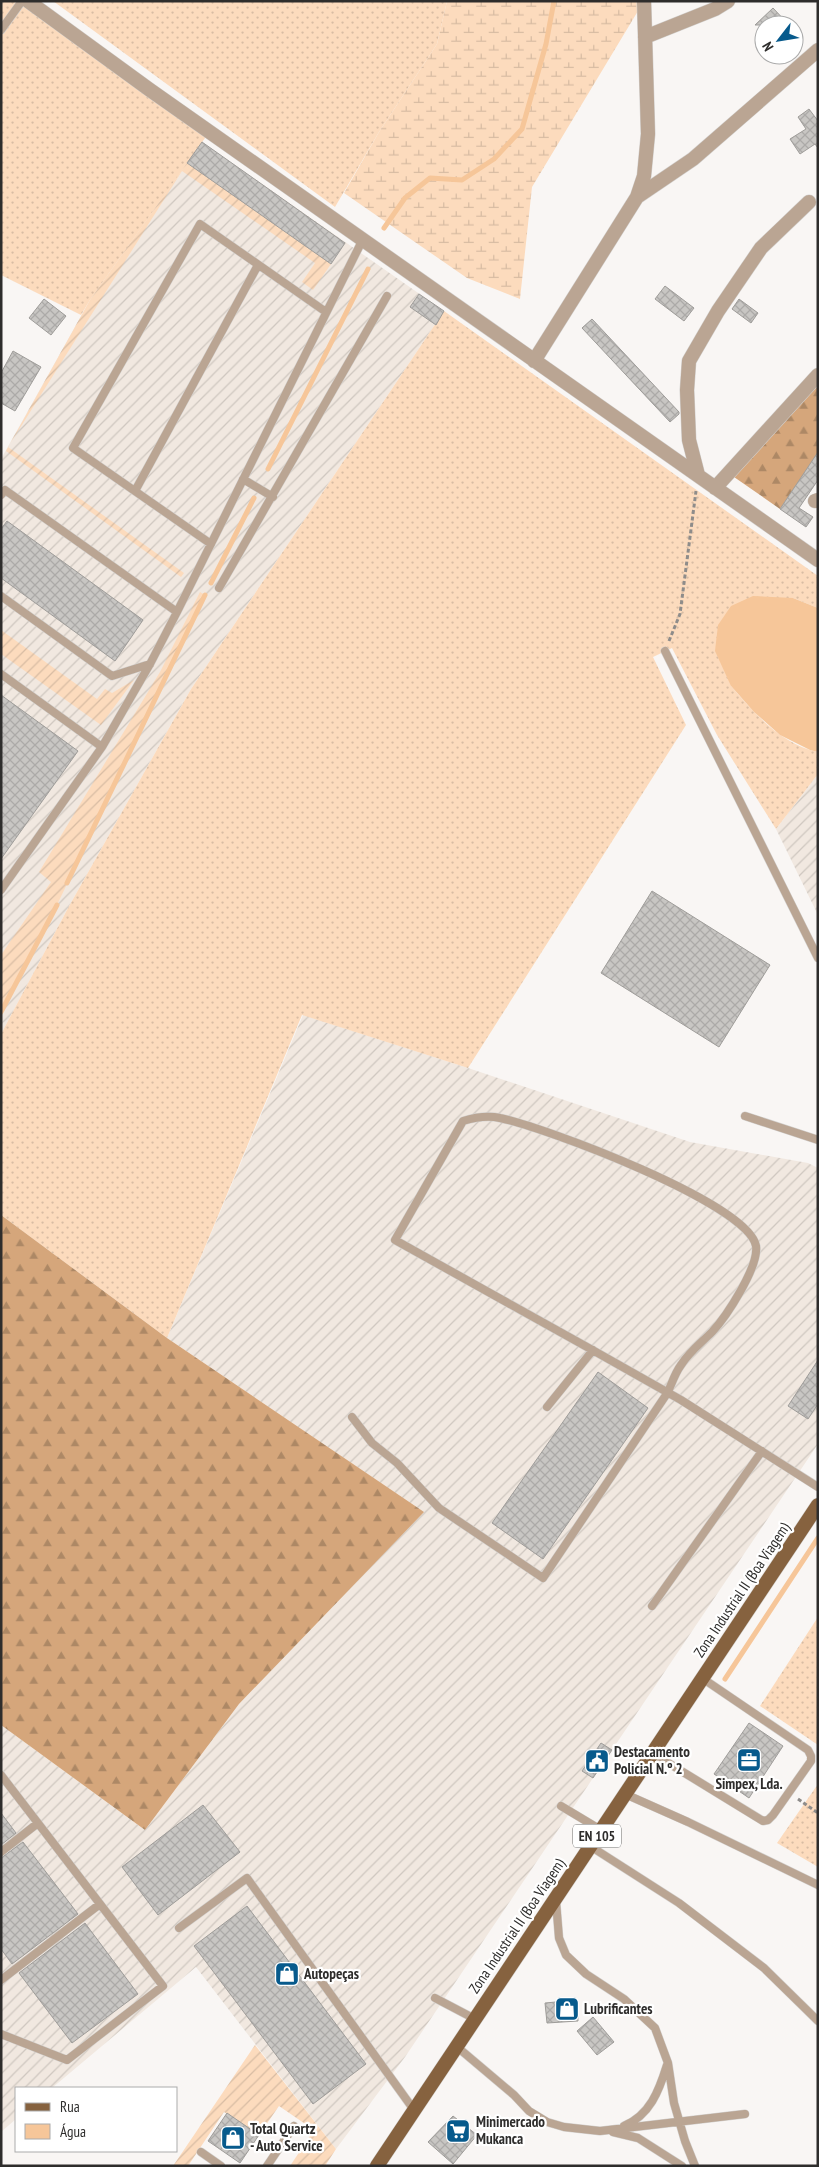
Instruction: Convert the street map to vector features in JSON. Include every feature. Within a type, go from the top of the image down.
[{"type":"main road","name":"Zona Industrial II (Boa Viagem)","points":[[377,2166],[818,1506]]},
{"type":"street","points":[[28,1],[534,361],[818,560]]},
{"type":"street","points":[[534,361],[637,197],[644,176],[648,134],[644,1]]},
{"type":"street","points":[[645,37],[715,9],[728,1]]},
{"type":"street","points":[[637,197],[693,159],[818,50]]},
{"type":"street","points":[[698,475],[689,440],[687,390],[689,362],[718,311],[761,248],[809,202]]},
{"type":"street","points":[[715,488],[818,375]]},
{"type":"lane","points":[[1,30],[22,1]]},
{"type":"lane","points":[[211,544],[73,448],[200,224],[326,312]]},
{"type":"lane","points":[[1,890],[102,747],[150,664],[363,239]]},
{"type":"lane","points":[[135,491],[258,265]]},
{"type":"lane","points":[[219,588],[387,296]]},
{"type":"lane","points":[[243,480],[273,497]]},
{"type":"lane","points":[[1,495],[5,490],[177,612]]},
{"type":"lane","points":[[1,596],[112,676],[150,664]]},
{"type":"lane","points":[[665,651],[818,958]]},
{"type":"lane","points":[[1,674],[102,747]]},
{"type":"lane","points":[[352,1417],[372,1444],[397,1463],[440,1508],[543,1578],[668,1392],[679,1367],[695,1346],[712,1332],[726,1314],[756,1260],[756,1246],[749,1232],[738,1222],[703,1200],[599,1151],[533,1127],[499,1118],[480,1116],[463,1121],[394,1240],[668,1392],[818,1487]]},
{"type":"lane","points":[[746,1116],[818,1140]]},
{"type":"lane","points":[[547,1407],[592,1350]]},
{"type":"lane","points":[[652,1606],[762,1451]]},
{"type":"lane","points":[[652,1753],[763,1821],[768,1820],[811,1761],[808,1750],[702,1678]]},
{"type":"lane","points":[[1,1775],[163,1986],[67,2060],[1,2034]]},
{"type":"lane","points":[[625,1794],[688,1822],[818,1885]]},
{"type":"lane","points":[[561,1806],[601,1830]]},
{"type":"lane","points":[[1,1852],[38,1824]]},
{"type":"lane","points":[[590,1846],[679,1903],[764,1968],[818,2021]]},
{"type":"lane","points":[[179,1928],[247,1878],[414,2110]]},
{"type":"lane","points":[[556,1897],[559,1938],[566,1955],[586,1974],[624,1999],[655,2028],[668,2063],[679,2121],[695,2166]]},
{"type":"lane","points":[[1,1980],[100,1904]]},
{"type":"lane","points":[[435,1998],[475,2019]]},
{"type":"lane","points":[[456,2046],[514,2095],[529,2111],[541,2118],[564,2127],[638,2138],[682,2166]]},
{"type":"lane","points":[[600,2131],[626,2126],[646,2112],[660,2088],[668,2063]]},
{"type":"lane","points":[[600,2131],[745,2114]]},
{"type":"lane","points":[[267,2166],[294,2126]]},
{"type":"lane","points":[[201,2152],[221,2166]]},
{"type":"path","points":[[665,651],[680,614],[698,475]]},
{"type":"path","points":[[788,1793],[818,1813]]},
{"type":"shaded area","points":[[202,142],[444,311],[191,689],[68,908],[1,1034],[1,459],[90,300]]},
{"type":"shaded area","points":[[818,774],[818,915],[776,829]]},
{"type":"shaded area","points":[[303,1015],[690,1142],[808,1163],[818,1168],[818,1444],[612,1750],[601,1743],[582,1771],[593,1778],[405,2057],[336,2149],[196,1967],[53,2087],[15,2087],[15,2120],[1,2132],[1,1725],[145,1830],[239,1704],[423,1512],[167,1338]]},
{"type":"green space","points":[[3,1],[28,1],[210,131],[81,315],[1,275],[1,4]]},
{"type":"green space","points":[[53,1],[447,1],[437,44],[379,132],[335,207]]},
{"type":"green space","points":[[447,1],[644,1],[532,187],[520,299],[467,278],[344,193],[379,132],[437,44]]},
{"type":"green space","points":[[187,163],[331,264],[313,290],[302,282],[315,263],[182,171],[10,444],[90,300]]},
{"type":"green space","points":[[444,311],[818,576],[818,608],[793,598],[731,686],[759,717],[780,735],[805,748],[818,752],[818,774],[776,829],[717,735],[672,648],[653,657],[686,725],[468,1068],[302,1015],[167,1338],[1,1215],[1,1034],[68,908],[191,689]]},
{"type":"green space","points":[[818,375],[818,460],[811,463],[780,509],[734,477]]},
{"type":"green space","points":[[8,447],[184,573],[181,577],[6,451]]},
{"type":"green space","points":[[200,592],[205,595],[57,905],[1,1012],[1,955],[51,882],[39,872],[160,672]]},
{"type":"green space","points":[[1,630],[97,699],[105,689],[112,693],[134,680],[101,725],[1,654]]},
{"type":"green space","points":[[1,1215],[167,1338],[424,1512],[239,1704],[145,1830],[1,1725]]},
{"type":"green space","points":[[818,1617],[818,1745],[760,1706]]},
{"type":"green space","points":[[818,1784],[818,1867],[777,1843]]},
{"type":"green space","points":[[255,2045],[336,2149],[325,2166],[290,2166],[314,2130],[279,2106],[259,2135],[224,2112],[188,2166],[173,2166]]},
{"type":"water","points":[[753,596],[793,598],[818,608],[818,752],[780,735],[754,712],[731,686],[715,651],[718,625],[731,606]]},
{"type":"building","points":[[773,8],[780,15],[766,15]]},
{"type":"building","points":[[809,109],[818,121],[818,148],[815,144],[800,154],[790,139],[806,129],[798,117]]},
{"type":"building","points":[[202,142],[345,243],[331,264],[187,163]]},
{"type":"building","points":[[665,286],[694,308],[684,321],[655,299]]},
{"type":"building","points":[[419,294],[444,311],[436,325],[410,307]]},
{"type":"building","points":[[44,299],[66,316],[51,335],[29,318]]},
{"type":"building","points":[[739,299],[758,313],[751,323],[732,309]]},
{"type":"building","points":[[592,319],[679,412],[670,422],[582,328]]},
{"type":"building","points":[[13,351],[41,367],[15,411],[1,403],[1,373]]},
{"type":"building","points":[[818,452],[818,480],[799,508],[813,517],[806,527],[780,509]]},
{"type":"building","points":[[7,521],[143,620],[115,661],[1,578],[1,529]]},
{"type":"building","points":[[1,695],[78,751],[1,859]]},
{"type":"building","points":[[652,891],[770,965],[719,1047],[601,973]]},
{"type":"building","points":[[818,1360],[818,1404],[808,1419],[788,1406]]},
{"type":"building","points":[[598,1372],[648,1408],[543,1559],[492,1523]]},
{"type":"building","name":"Simpex, Lda.","points":[[749,1723],[783,1746],[749,1798],[714,1774]]},
{"type":"building","name":"Destacamento Policial N.º 2","points":[[601,1743],[612,1750],[593,1778],[582,1771]]},
{"type":"building","points":[[203,1805],[240,1852],[158,1915],[122,1867]]},
{"type":"building","points":[[1,1813],[16,1833],[1,1845]]},
{"type":"building","points":[[23,1842],[78,1914],[12,1964],[1,1949],[1,1858]]},
{"type":"building","points":[[247,1906],[366,2064],[313,2104],[194,1946]]},
{"type":"building","points":[[85,1923],[138,1994],[72,2043],[19,1973]]},
{"type":"building","points":[[577,2000],[578,2021],[547,2023],[545,2003]]},
{"type":"building","points":[[593,2017],[614,2042],[597,2055],[577,2031]]},
{"type":"building","name":"Total Quartz - Auto Service","points":[[227,2113],[259,2135],[240,2163],[208,2141]]},
{"type":"building","points":[[453,2116],[477,2135],[453,2164],[428,2142]]},
{"type":"waterway","points":[[384,228],[405,198],[430,178],[462,180],[494,159],[522,129],[546,44],[554,1]]},
{"type":"waterway","points":[[268,469],[368,269]]},
{"type":"waterway","points":[[211,583],[254,498]]},
{"type":"waterway","points":[[67,883],[205,595]]},
{"type":"waterway","points":[[1,1012],[57,905]]},
{"type":"waterway","points":[[725,1679],[818,1538]]},
{"type":"place","name":"Simpex, Lda.","points":[[749,1760]]},
{"type":"place","name":"Destacamento Policial N.º 2","points":[[597,1761]]},
{"type":"place","name":"Autopeças","points":[[287,1974]]},
{"type":"place","name":"Lubrificantes","points":[[567,2009]]},
{"type":"place","name":"Minimercado Mukanca","points":[[458,2131]]},
{"type":"place","name":"Total Quartz - Auto Service","points":[[233,2138]]}]
